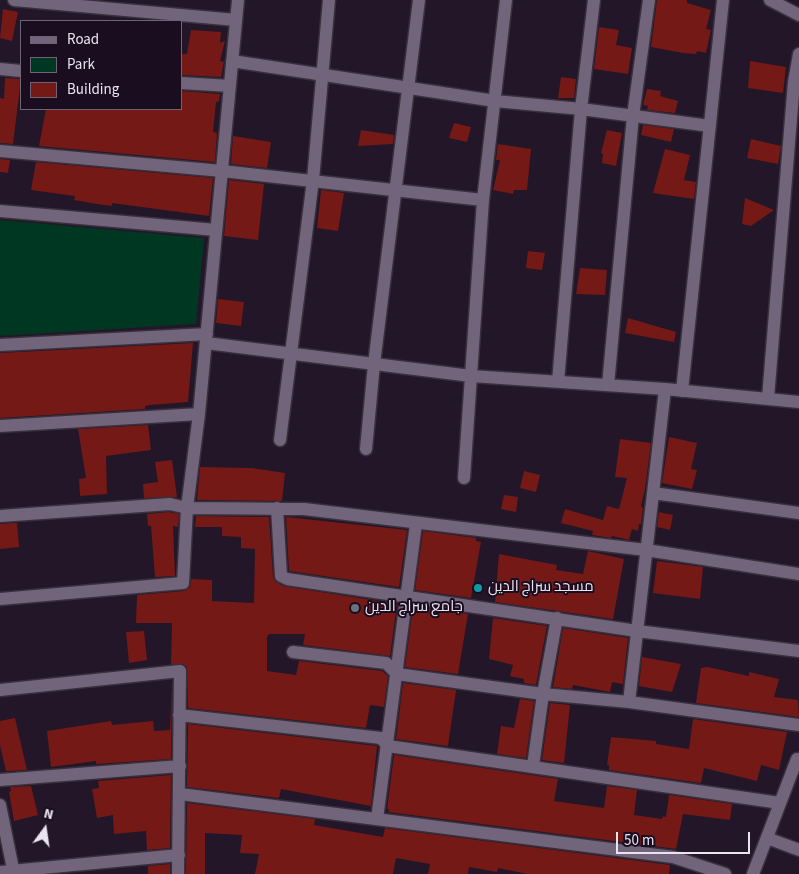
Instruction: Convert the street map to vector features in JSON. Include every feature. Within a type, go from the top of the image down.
[{"type":"street","points":[[15,0],[236,20]]},
{"type":"street","points":[[0,599],[183,583],[187,508],[199,414],[238,0]]},
{"type":"street","points":[[280,440],[313,180],[330,0]]},
{"type":"street","points":[[366,449],[374,364],[419,0]]},
{"type":"street","points":[[464,478],[483,200],[506,0]]},
{"type":"street","points":[[558,382],[581,109],[594,0]]},
{"type":"street","points":[[608,385],[632,116],[649,0]]},
{"type":"street","points":[[682,391],[723,0]]},
{"type":"street","points":[[770,0],[799,15]]},
{"type":"street","points":[[768,398],[794,82],[799,54]]},
{"type":"street","points":[[232,61],[494,101],[581,109],[710,126]]},
{"type":"street","points":[[0,69],[20,71]]},
{"type":"street","points":[[182,83],[230,86]]},
{"type":"street","points":[[0,151],[313,180],[483,200]]},
{"type":"street","points":[[0,211],[216,230]]},
{"type":"street","points":[[0,345],[206,339],[290,353],[471,376],[665,389],[799,402]]},
{"type":"street","points":[[629,702],[665,389]]},
{"type":"street","points":[[0,426],[199,414]]},
{"type":"street","points":[[653,492],[799,513]]},
{"type":"street","points":[[0,516],[170,504],[187,508],[304,509],[416,524],[646,550],[799,574]]},
{"type":"street","points":[[276,508],[280,576],[287,579],[637,631],[799,652]]},
{"type":"street","points":[[377,819],[398,674],[416,524]]},
{"type":"street","points":[[533,766],[543,694],[557,618]]},
{"type":"street","points":[[293,652],[386,663],[398,674],[543,694],[629,702],[799,725]]},
{"type":"street","points":[[0,690],[180,671],[178,874]]},
{"type":"street","points":[[179,715],[381,738],[388,746],[780,803]]},
{"type":"street","points":[[753,874],[798,758]]},
{"type":"street","points":[[0,780],[180,766]]},
{"type":"street","points":[[180,794],[673,856],[726,874]]},
{"type":"street","points":[[0,805],[14,872]]},
{"type":"street","points":[[767,838],[799,850]]},
{"type":"street","points":[[0,872],[179,855]]},
{"type":"green space","points":[[0,220],[204,238],[196,324],[0,336]]},
{"type":"building","points":[[657,0],[687,0],[687,3],[711,10],[706,29],[711,30],[706,53],[697,51],[696,54],[683,53],[651,47]]},
{"type":"building","points":[[3,9],[18,12],[12,41],[0,38]]},
{"type":"building","points":[[599,27],[619,30],[616,45],[632,48],[628,74],[594,69]]},
{"type":"building","points":[[191,30],[221,32],[220,43],[225,41],[220,61],[224,62],[221,77],[182,75],[182,54],[187,54]]},
{"type":"building","points":[[750,61],[786,67],[783,93],[748,88]]},
{"type":"building","points":[[561,77],[576,79],[574,98],[558,98]]},
{"type":"building","points":[[5,78],[20,79],[13,144],[0,143],[0,98],[4,99]]},
{"type":"building","points":[[647,89],[661,91],[660,96],[678,101],[675,113],[647,110],[648,106],[643,105]]},
{"type":"building","points":[[182,91],[220,94],[219,101],[216,102],[213,132],[217,133],[215,162],[39,146],[46,110],[182,110]]},
{"type":"building","points":[[454,123],[471,127],[467,142],[449,138]]},
{"type":"building","points":[[643,125],[674,129],[671,142],[641,135]]},
{"type":"building","points":[[361,130],[394,135],[393,144],[358,146]]},
{"type":"building","points":[[607,130],[622,133],[616,166],[602,163],[603,154],[601,153]]},
{"type":"building","points":[[233,136],[271,142],[267,168],[231,164]]},
{"type":"building","points":[[751,139],[781,146],[778,164],[747,158]]},
{"type":"building","points":[[498,144],[531,149],[527,190],[514,190],[513,194],[493,190],[500,160],[496,160]]},
{"type":"building","points":[[665,149],[690,155],[684,180],[696,182],[694,199],[653,193]]},
{"type":"building","points":[[0,159],[10,160],[8,173],[0,172]]},
{"type":"building","points":[[36,162],[213,178],[209,216],[112,203],[112,206],[97,204],[74,200],[75,196],[31,190]]},
{"type":"building","points":[[229,180],[264,184],[258,240],[224,236]]},
{"type":"building","points":[[321,190],[344,193],[338,231],[317,228]]},
{"type":"building","points":[[745,198],[774,210],[751,226],[742,224]]},
{"type":"building","points":[[528,251],[545,253],[542,270],[526,268]]},
{"type":"building","points":[[580,268],[607,270],[605,295],[576,294]]},
{"type":"building","points":[[218,299],[244,302],[241,326],[216,323]]},
{"type":"building","points":[[628,318],[676,332],[674,342],[625,333]]},
{"type":"building","points":[[193,343],[188,402],[150,405],[145,406],[145,409],[0,418],[0,353]]},
{"type":"building","points":[[148,425],[151,450],[106,456],[107,494],[80,496],[79,479],[86,478],[78,429]]},
{"type":"building","points":[[669,437],[697,443],[691,469],[697,470],[692,489],[662,483]]},
{"type":"building","points":[[620,439],[651,443],[641,506],[643,508],[641,524],[639,524],[638,531],[632,529],[629,540],[612,536],[611,538],[592,535],[593,531],[561,523],[565,509],[603,520],[607,506],[619,509],[627,478],[615,477]]},
{"type":"building","points":[[172,460],[177,497],[144,498],[143,484],[158,482],[155,462]]},
{"type":"building","points":[[200,467],[252,468],[285,473],[282,501],[197,500]]},
{"type":"building","points":[[524,471],[540,475],[536,492],[520,488]]},
{"type":"building","points":[[504,495],[518,497],[516,512],[501,509]]},
{"type":"building","points":[[169,512],[179,514],[178,527],[173,526],[175,576],[155,577],[151,526],[148,526],[147,514]]},
{"type":"building","points":[[659,512],[673,515],[670,530],[657,527]]},
{"type":"building","points":[[196,516],[269,517],[273,576],[275,581],[283,586],[397,604],[390,656],[303,645],[305,634],[269,634],[267,637],[267,671],[296,675],[299,661],[382,671],[388,676],[384,707],[370,705],[366,728],[188,708],[187,667],[183,664],[171,664],[172,623],[136,623],[137,595],[184,591],[190,587],[191,579],[212,580],[212,601],[254,603],[255,549],[241,548],[241,537],[222,536],[222,527],[195,527]]},
{"type":"building","points":[[286,517],[407,530],[399,587],[289,571]]},
{"type":"building","points":[[17,523],[19,547],[0,549],[0,524]]},
{"type":"building","points":[[423,531],[476,538],[476,541],[481,542],[471,598],[415,590]]},
{"type":"building","points":[[588,551],[624,559],[613,619],[495,602],[499,554],[557,565],[556,570],[583,574]]},
{"type":"building","points":[[657,561],[703,567],[700,599],[653,593]]},
{"type":"building","points":[[413,606],[468,614],[458,674],[405,667]]},
{"type":"building","points":[[493,618],[547,626],[536,685],[524,683],[524,679],[510,676],[513,665],[489,659]]},
{"type":"building","points":[[563,628],[628,638],[623,684],[612,682],[610,692],[573,685],[572,689],[553,687]]},
{"type":"building","points":[[144,631],[147,660],[129,663],[126,632]]},
{"type":"building","points":[[642,657],[681,664],[672,692],[639,686]]},
{"type":"building","points":[[707,667],[749,676],[749,672],[779,679],[774,697],[798,700],[799,717],[696,703],[701,668]]},
{"type":"building","points":[[172,680],[171,759],[96,764],[96,761],[51,767],[47,731],[111,721],[112,725],[153,721],[154,731],[170,730]]},
{"type":"building","points":[[403,683],[456,690],[448,746],[396,739]]},
{"type":"building","points":[[520,699],[534,701],[526,758],[497,754],[501,726],[514,728]]},
{"type":"building","points":[[550,703],[570,705],[564,763],[542,760]]},
{"type":"building","points":[[15,718],[27,770],[6,771],[0,745],[0,721]]},
{"type":"building","points":[[693,719],[787,732],[779,770],[761,765],[757,781],[704,768],[701,783],[609,770],[609,765],[607,765],[611,737],[656,741],[656,744],[689,749]]},
{"type":"building","points":[[188,724],[377,746],[371,806],[281,789],[279,798],[187,787]]},
{"type":"building","points":[[394,755],[558,779],[554,801],[604,808],[607,786],[637,790],[634,815],[662,819],[663,816],[666,817],[669,795],[732,804],[730,820],[683,814],[676,849],[388,812]]},
{"type":"building","points":[[171,775],[170,848],[147,850],[146,831],[114,834],[113,815],[97,818],[92,789],[99,788],[98,781]]},
{"type":"building","points":[[31,786],[38,815],[14,821],[9,792],[11,791],[10,787]]},
{"type":"building","points":[[187,803],[315,819],[314,825],[383,837],[385,828],[670,865],[669,874],[528,874],[498,868],[497,872],[469,867],[468,874],[428,874],[430,864],[396,858],[393,874],[255,874],[259,854],[240,853],[242,835],[205,833],[205,874],[186,874]]},
{"type":"building","points":[[170,864],[170,874],[148,874],[148,866]]},
{"type":"place","name":"مسجد سراج الدين","points":[[478,588]]},
{"type":"place","name":"جامع سراج الدين","points":[[355,608]]}]
